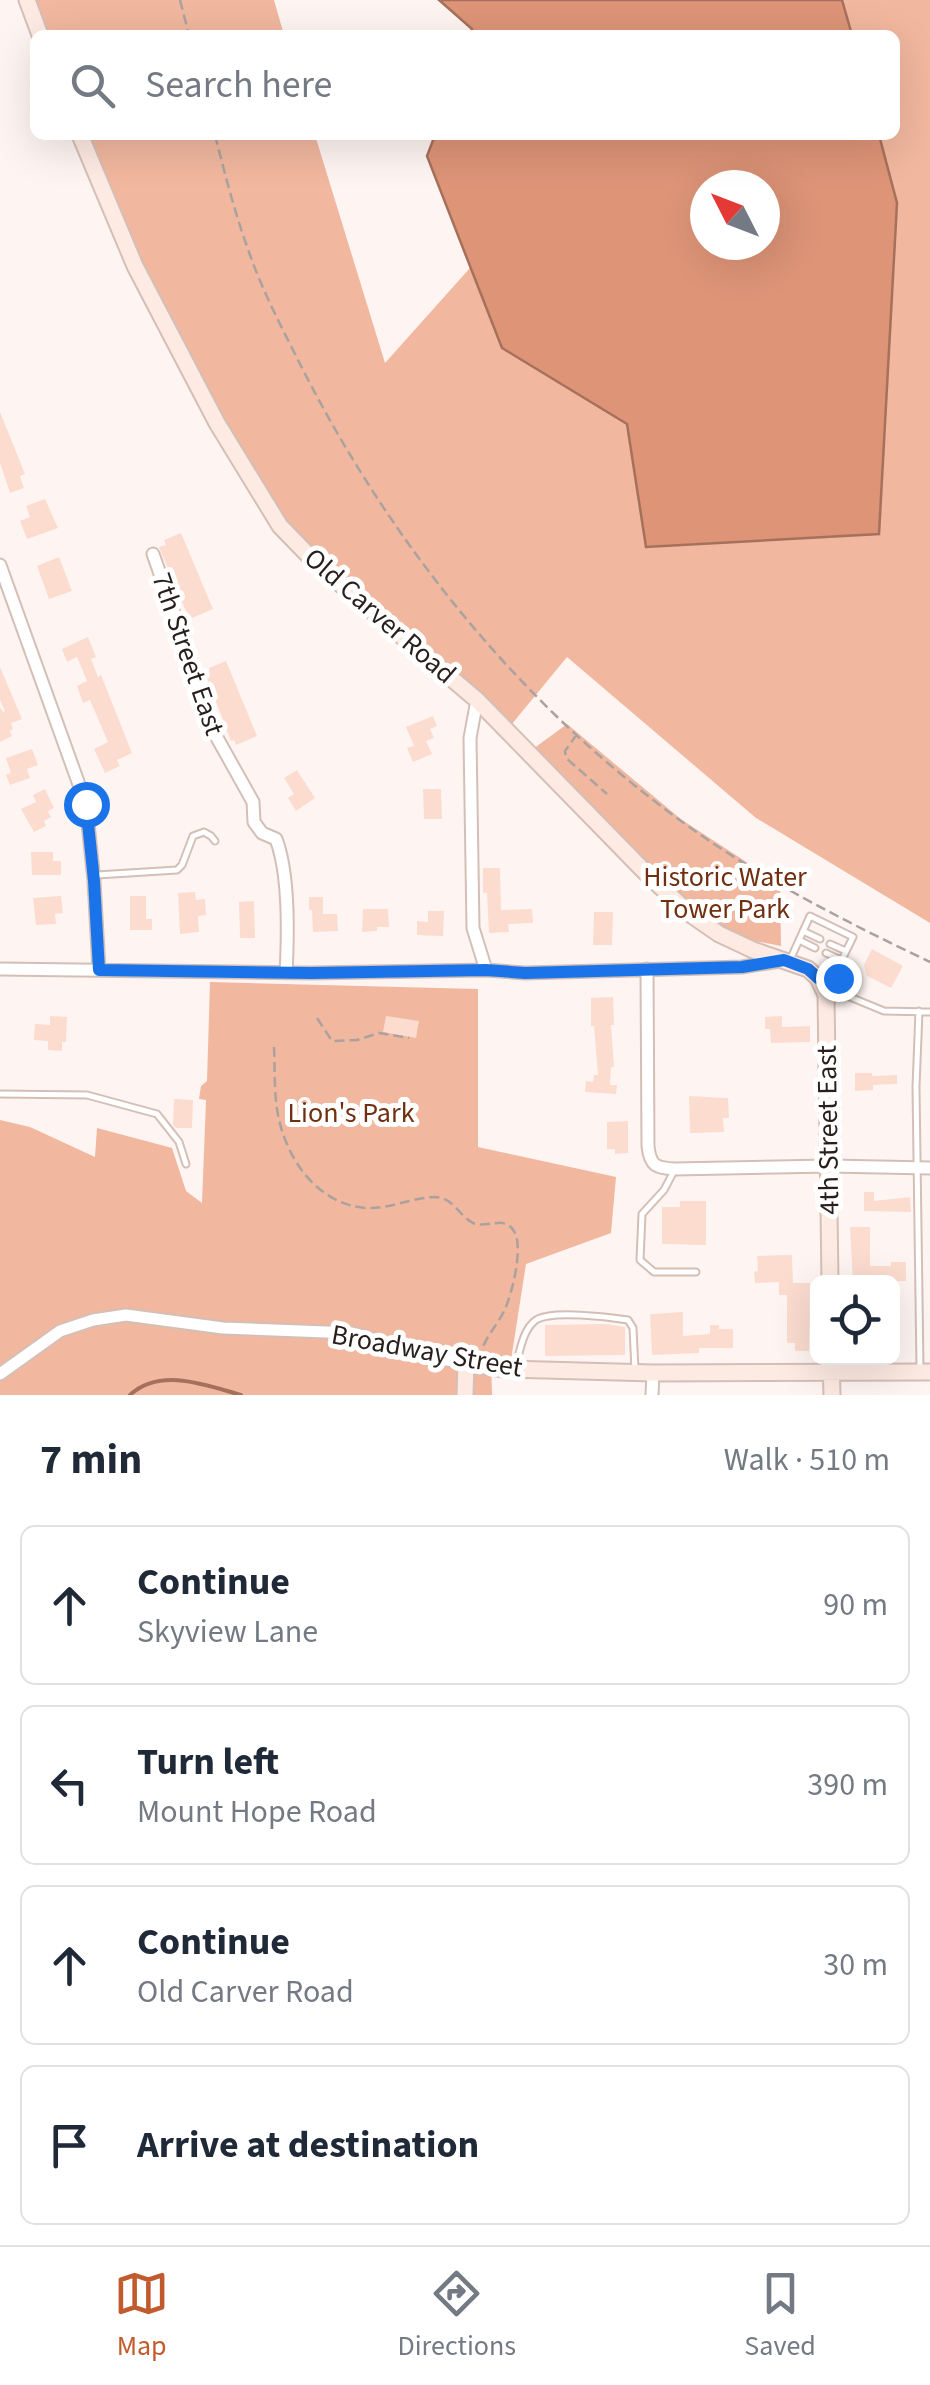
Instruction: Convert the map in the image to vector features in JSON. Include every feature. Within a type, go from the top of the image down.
[{"type":"street","points":[[27,0],[38,30]]},
{"type":"street","name":"Old Carver Road","points":[[82,140],[135,266],[217,423],[280,526],[317,564],[478,700],[690,914],[736,942],[826,978]]},
{"type":"street","name":"7th Street East","points":[[153,554],[211,727],[253,802],[254,822],[262,833],[276,839],[280,848],[286,972]]},
{"type":"street","points":[[0,565],[86,804],[99,970]]},
{"type":"street","points":[[478,700],[470,738],[473,928],[486,970]]},
{"type":"street","points":[[0,969],[525,973],[742,967],[787,961]]},
{"type":"street","points":[[647,970],[648,1146],[656,1166],[675,1170],[924,1168]]},
{"type":"street","name":"4th Street East","points":[[826,978],[830,1275]]},
{"type":"street","name":"Broadway Street","points":[[0,1374],[60,1331],[126,1315],[223,1328],[352,1334],[434,1358],[514,1369],[644,1373],[831,1365]]},
{"type":"street","points":[[465,1395],[466,1363]]},
{"type":"street","points":[[831,1365],[832,1395]]},
{"type":"street","name":"Broadway Street","points":[[863,1365],[925,1372]]},
{"type":"street","points":[[644,1373],[652,1395]]},
{"type":"lane","points":[[94,875],[177,870],[193,836],[204,832],[215,841]]},
{"type":"lane","points":[[787,961],[810,916],[853,937],[826,978]]},
{"type":"lane","points":[[804,931],[820,938]]},
{"type":"lane","points":[[799,940],[815,948]]},
{"type":"lane","points":[[830,944],[846,951]]},
{"type":"lane","points":[[826,953],[841,960]]},
{"type":"lane","points":[[826,978],[838,978],[850,997],[884,1010],[930,1012]]},
{"type":"lane","points":[[920,1011],[916,1087],[924,1168],[925,1372]]},
{"type":"lane","points":[[0,1094],[87,1094],[157,1114],[179,1142],[186,1164]]},
{"type":"lane","points":[[675,1170],[664,1190],[642,1214],[640,1260],[654,1272],[696,1272]]},
{"type":"lane","points":[[514,1369],[524,1336],[536,1320],[555,1316],[628,1320],[644,1373]]},
{"type":"path","points":[[180,0],[188,30]]},
{"type":"path","points":[[216,140],[248,251],[320,404],[414,554],[454,605],[522,682],[608,763],[656,801],[764,876],[930,962]]},
{"type":"path","points":[[577,734],[565,751],[566,758],[606,794]]},
{"type":"path","points":[[317,1018],[332,1041],[357,1040],[379,1033],[409,1038]]},
{"type":"path","points":[[274,1048],[275,1093],[283,1136],[304,1173],[326,1196],[348,1205],[375,1208],[435,1197],[452,1204],[472,1222],[503,1223],[514,1231],[516,1260],[508,1299],[482,1350]]},
{"type":"green space","points":[[35,0],[274,0],[283,30],[46,30]]},
{"type":"green space","points":[[708,0],[930,0],[930,923],[756,818],[567,657],[507,730],[280,526],[122,235],[87,140],[317,140],[385,363],[585,140],[900,140],[900,30],[681,30]]},
{"type":"green space","name":"Historic Water Tower Park","points":[[567,724],[682,820],[780,884],[781,946],[719,934],[529,752]]},
{"type":"green space","name":"Lion's Park","points":[[210,982],[478,989],[478,1147],[616,1177],[611,1233],[526,1264],[511,1360],[491,1357],[492,1395],[0,1395],[0,1120],[30,1127],[95,1157],[97,1128],[172,1148],[186,1191],[202,1203],[206,1100],[199,1099],[201,1086],[207,1081]]},
{"type":"shaded area","points":[[439,0],[842,0],[851,30],[472,30]]},
{"type":"shaded area","points":[[433,140],[880,140],[897,203],[879,534],[646,547],[627,424],[502,348],[427,156]]},
{"type":"building","points":[[0,412],[25,474],[20,476],[24,488],[10,493],[0,463]]},
{"type":"building","points":[[45,499],[58,528],[27,539],[20,521],[30,517],[26,506]]},
{"type":"building","points":[[181,533],[213,609],[192,618],[159,547],[166,545],[164,540]]},
{"type":"building","points":[[59,557],[72,591],[49,599],[37,566]]},
{"type":"building","points":[[88,637],[96,657],[91,659],[132,753],[117,760],[120,766],[105,773],[94,749],[108,742],[90,700],[83,703],[77,686],[87,681],[77,657],[67,662],[62,649]]},
{"type":"building","points":[[226,661],[257,736],[236,745],[231,741],[205,673]]},
{"type":"building","points":[[0,667],[22,719],[11,723],[12,736],[0,742],[0,707],[5,711],[0,700]]},
{"type":"building","points":[[433,716],[437,726],[430,729],[434,738],[426,741],[432,754],[413,762],[407,748],[414,746],[406,727]]},
{"type":"building","points":[[32,749],[38,765],[27,769],[30,778],[10,785],[6,758]]},
{"type":"building","points":[[297,770],[315,798],[296,811],[288,798],[294,794],[284,778]]},
{"type":"building","points":[[45,789],[54,808],[48,811],[51,817],[44,821],[46,826],[34,832],[21,809],[36,802],[33,795]]},
{"type":"building","points":[[423,789],[441,789],[442,819],[424,819]]},
{"type":"building","points":[[31,852],[53,852],[53,861],[61,861],[61,875],[32,875]]},
{"type":"building","points":[[483,868],[500,868],[501,910],[532,909],[533,923],[508,924],[509,932],[489,933]]},
{"type":"building","points":[[195,892],[196,900],[205,899],[206,915],[198,916],[199,932],[180,934],[178,893]]},
{"type":"building","points":[[61,896],[63,913],[55,914],[56,924],[36,925],[33,898]]},
{"type":"building","points":[[130,896],[146,896],[146,919],[152,919],[152,930],[130,930]]},
{"type":"building","points":[[309,897],[323,897],[323,914],[337,914],[338,931],[313,932]]},
{"type":"building","points":[[254,901],[255,938],[240,938],[239,902]]},
{"type":"building","points":[[363,909],[388,909],[389,927],[362,932]]},
{"type":"building","points":[[428,911],[444,911],[443,936],[417,935],[417,921],[428,922]]},
{"type":"building","points":[[594,912],[613,912],[612,945],[593,945]]},
{"type":"building","points":[[872,949],[903,966],[891,988],[867,976],[864,965]]},
{"type":"building","points":[[613,997],[614,1067],[610,1085],[617,1085],[616,1094],[585,1092],[586,1081],[593,1082],[594,1075],[598,1075],[591,998]]},
{"type":"building","points":[[50,1016],[67,1017],[62,1051],[48,1050],[48,1041],[34,1040],[35,1024],[50,1025]]},
{"type":"building","points":[[386,1016],[419,1021],[416,1038],[383,1032]]},
{"type":"building","points":[[782,1016],[782,1027],[810,1026],[810,1042],[771,1043],[765,1017]]},
{"type":"building","points":[[855,1073],[897,1075],[897,1084],[855,1091]]},
{"type":"building","points":[[689,1096],[728,1098],[729,1118],[723,1118],[724,1132],[690,1133]]},
{"type":"building","points":[[174,1099],[193,1100],[192,1128],[173,1125]]},
{"type":"building","points":[[628,1121],[628,1153],[615,1154],[615,1149],[607,1149],[607,1122]]},
{"type":"building","points":[[864,1192],[874,1192],[874,1201],[910,1197],[911,1212],[864,1211]]},
{"type":"building","points":[[680,1201],[706,1201],[706,1245],[662,1244],[662,1207],[680,1207]]},
{"type":"building","points":[[850,1227],[870,1227],[870,1266],[906,1262],[906,1281],[900,1281],[900,1275],[853,1275]]},
{"type":"building","points":[[792,1255],[793,1283],[810,1283],[809,1351],[795,1351],[795,1343],[787,1343],[787,1295],[779,1295],[779,1282],[755,1283],[757,1256]]},
{"type":"building","points":[[683,1312],[683,1336],[710,1334],[710,1325],[719,1325],[719,1329],[733,1329],[733,1348],[652,1355],[650,1314]]},
{"type":"building","points":[[545,1325],[625,1327],[625,1355],[545,1356]]},
{"type":"waterway","points":[[130,1395],[142,1387],[169,1380],[241,1395]]},
{"type":"route","points":[[86,804],[99,970],[525,973],[742,967],[784,960],[808,969],[818,978],[838,978]]}]
